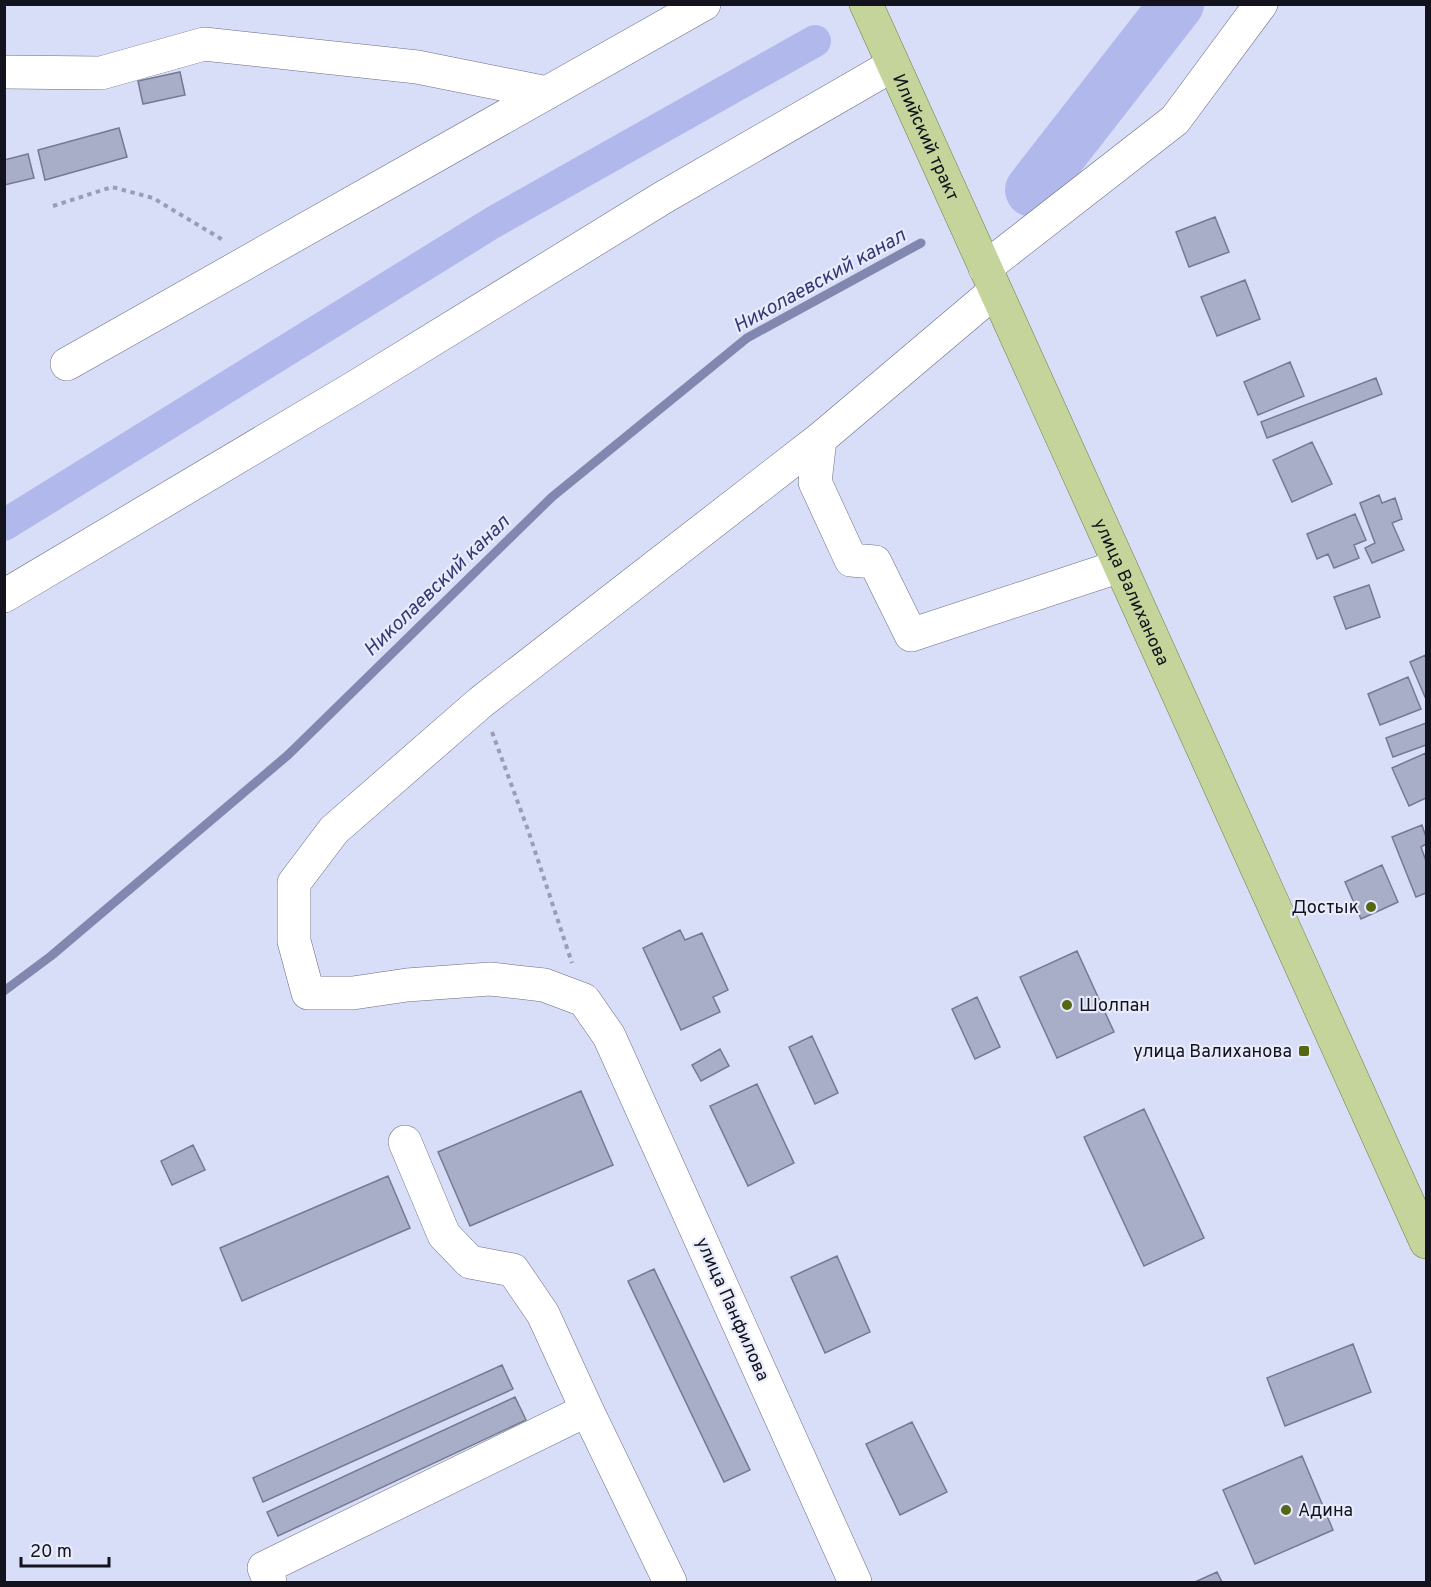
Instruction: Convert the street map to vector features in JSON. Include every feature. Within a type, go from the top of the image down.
[{"type":"main road","name":"Илийский тракт","points":[[866,4],[990,280]]},
{"type":"main road","name":"улица Валиханова","points":[[990,280],[1426,1242]]},
{"type":"street","points":[[67,364],[704,4]]},
{"type":"street","points":[[584,1000],[544,985],[490,979],[407,985],[353,993],[308,993],[294,941],[294,883],[334,830],[481,702],[820,439],[990,280],[1175,120],[1262,4]]},
{"type":"street","points":[[4,72],[101,73],[204,44],[417,68],[547,93]]},
{"type":"street","points":[[4,596],[357,386],[664,197],[893,65]]},
{"type":"street","points":[[820,439],[815,482],[851,560],[875,562],[911,635],[1120,566]]},
{"type":"street","name":"улица Панфилова","points":[[584,1000],[609,1036],[855,1582]]},
{"type":"street","points":[[405,1142],[444,1235],[470,1262],[513,1270],[543,1314],[670,1582]]},
{"type":"street","points":[[270,1582],[264,1568],[587,1410]]},
{"type":"path","points":[[53,206],[112,187],[153,198],[256,257]]},
{"type":"path","points":[[481,702],[528,831],[584,1000]]},
{"type":"building","points":[[180,72],[185,95],[143,104],[138,81]]},
{"type":"building","points":[[119,128],[127,157],[45,180],[38,150]]},
{"type":"building","points":[[28,154],[34,178],[4,185],[4,160]]},
{"type":"building","points":[[1215,217],[1229,252],[1189,267],[1176,232]]},
{"type":"building","points":[[1245,280],[1260,319],[1217,336],[1201,297]]},
{"type":"building","points":[[1290,362],[1304,396],[1258,415],[1244,382]]},
{"type":"building","points":[[1376,378],[1382,394],[1267,438],[1261,422]]},
{"type":"building","points":[[1312,442],[1332,484],[1292,502],[1273,460]]},
{"type":"building","points":[[1379,495],[1382,503],[1395,498],[1402,519],[1392,523],[1404,550],[1372,563],[1365,548],[1375,543],[1360,503]]},
{"type":"building","points":[[1355,514],[1366,540],[1354,545],[1359,558],[1334,568],[1328,554],[1317,559],[1307,534]]},
{"type":"building","points":[[1369,585],[1380,617],[1346,629],[1334,597]]},
{"type":"building","points":[[1426,655],[1426,696],[1425,697],[1410,662]]},
{"type":"building","points":[[1408,677],[1421,709],[1380,725],[1368,694]]},
{"type":"building","points":[[1426,723],[1426,745],[1393,757],[1386,738]]},
{"type":"building","points":[[1426,753],[1426,798],[1409,806],[1392,768]]},
{"type":"building","points":[[1422,825],[1426,837],[1426,844],[1421,847],[1426,861],[1426,893],[1416,897],[1392,837]]},
{"type":"building","points":[[1382,865],[1398,902],[1361,919],[1345,882]]},
{"type":"building","points":[[680,930],[685,940],[702,933],[728,990],[713,997],[720,1012],[681,1030],[643,948]]},
{"type":"building","name":"Шолпан","points":[[1077,951],[1114,1032],[1057,1058],[1020,977]]},
{"type":"building","points":[[977,997],[1000,1047],[975,1059],[952,1009]]},
{"type":"building","points":[[812,1036],[838,1093],[815,1104],[789,1047]]},
{"type":"building","points":[[720,1049],[729,1066],[701,1081],[692,1065]]},
{"type":"building","points":[[757,1084],[794,1163],[748,1186],[710,1106]]},
{"type":"building","points":[[581,1091],[613,1165],[470,1226],[438,1152]]},
{"type":"building","points":[[1144,1109],[1204,1238],[1144,1266],[1084,1137]]},
{"type":"building","points":[[193,1145],[205,1170],[172,1185],[161,1161]]},
{"type":"building","points":[[388,1176],[410,1228],[242,1301],[220,1248]]},
{"type":"building","points":[[837,1256],[870,1332],[825,1353],[791,1277]]},
{"type":"building","points":[[654,1269],[750,1470],[724,1482],[628,1281]]},
{"type":"building","points":[[1353,1344],[1371,1392],[1285,1426],[1267,1378]]},
{"type":"building","points":[[502,1365],[513,1389],[263,1502],[253,1478]]},
{"type":"building","points":[[515,1397],[526,1420],[278,1536],[267,1512]]},
{"type":"building","points":[[912,1422],[947,1492],[900,1515],[866,1444]]},
{"type":"building","points":[[1302,1456],[1333,1530],[1255,1564],[1223,1490]]},
{"type":"building","points":[[1217,1572],[1222,1582],[1195,1582]]},
{"type":"waterway","points":[[1032,190],[1177,4]]},
{"type":"waterway","points":[[4,525],[492,223],[815,41]]},
{"type":"waterway","name":"Николаевский канал","points":[[4,991],[51,956],[288,755],[552,497],[747,338],[921,243]]},
{"type":"place","name":"Достык","points":[[1371,907]]},
{"type":"place","name":"Шолпан","points":[[1067,1005]]},
{"type":"place","name":"улица Валиханова","points":[[1304,1051]]},
{"type":"place","name":"Адина","points":[[1286,1510]]}]
